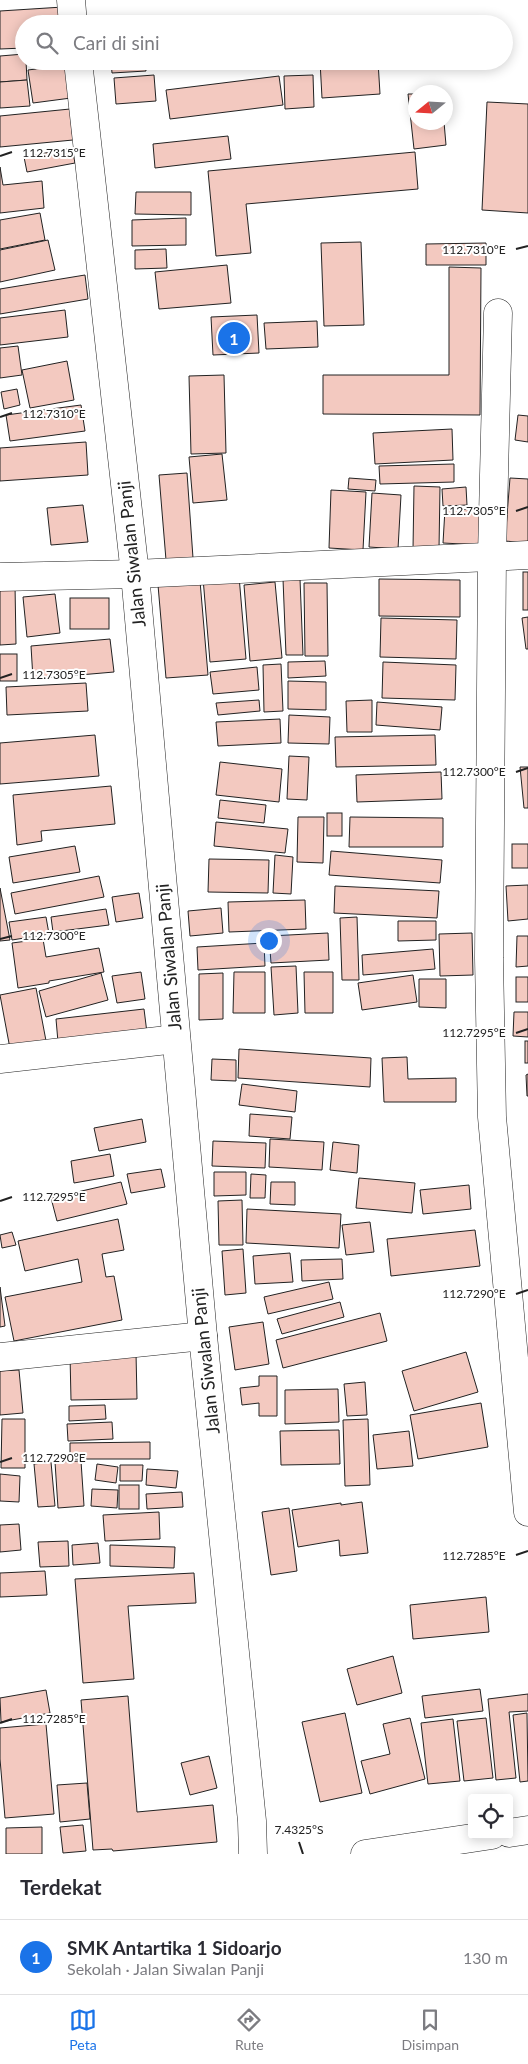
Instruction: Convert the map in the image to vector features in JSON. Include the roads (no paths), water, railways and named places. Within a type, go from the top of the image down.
[{"type":"street","points":[[71,0],[72,15]]},
{"type":"street","name":"Jalan Siwalan Panji","points":[[79,70],[135,574],[203,1336],[252,1821],[253,1854]]},
{"type":"street","points":[[498,313],[492,556],[489,948],[492,1116],[528,1512]]},
{"type":"street","points":[[0,577],[135,574],[528,555]]},
{"type":"street","points":[[0,1059],[176,1039]]},
{"type":"street","points":[[0,1356],[203,1336]]},
{"type":"street","points":[[513,1832],[528,1830]]},
{"type":"street","points":[[365,1854],[468,1839]]},
{"type":"place","name":"SMK Antartika 1 Sidoarjo","points":[[234,338]]}]
